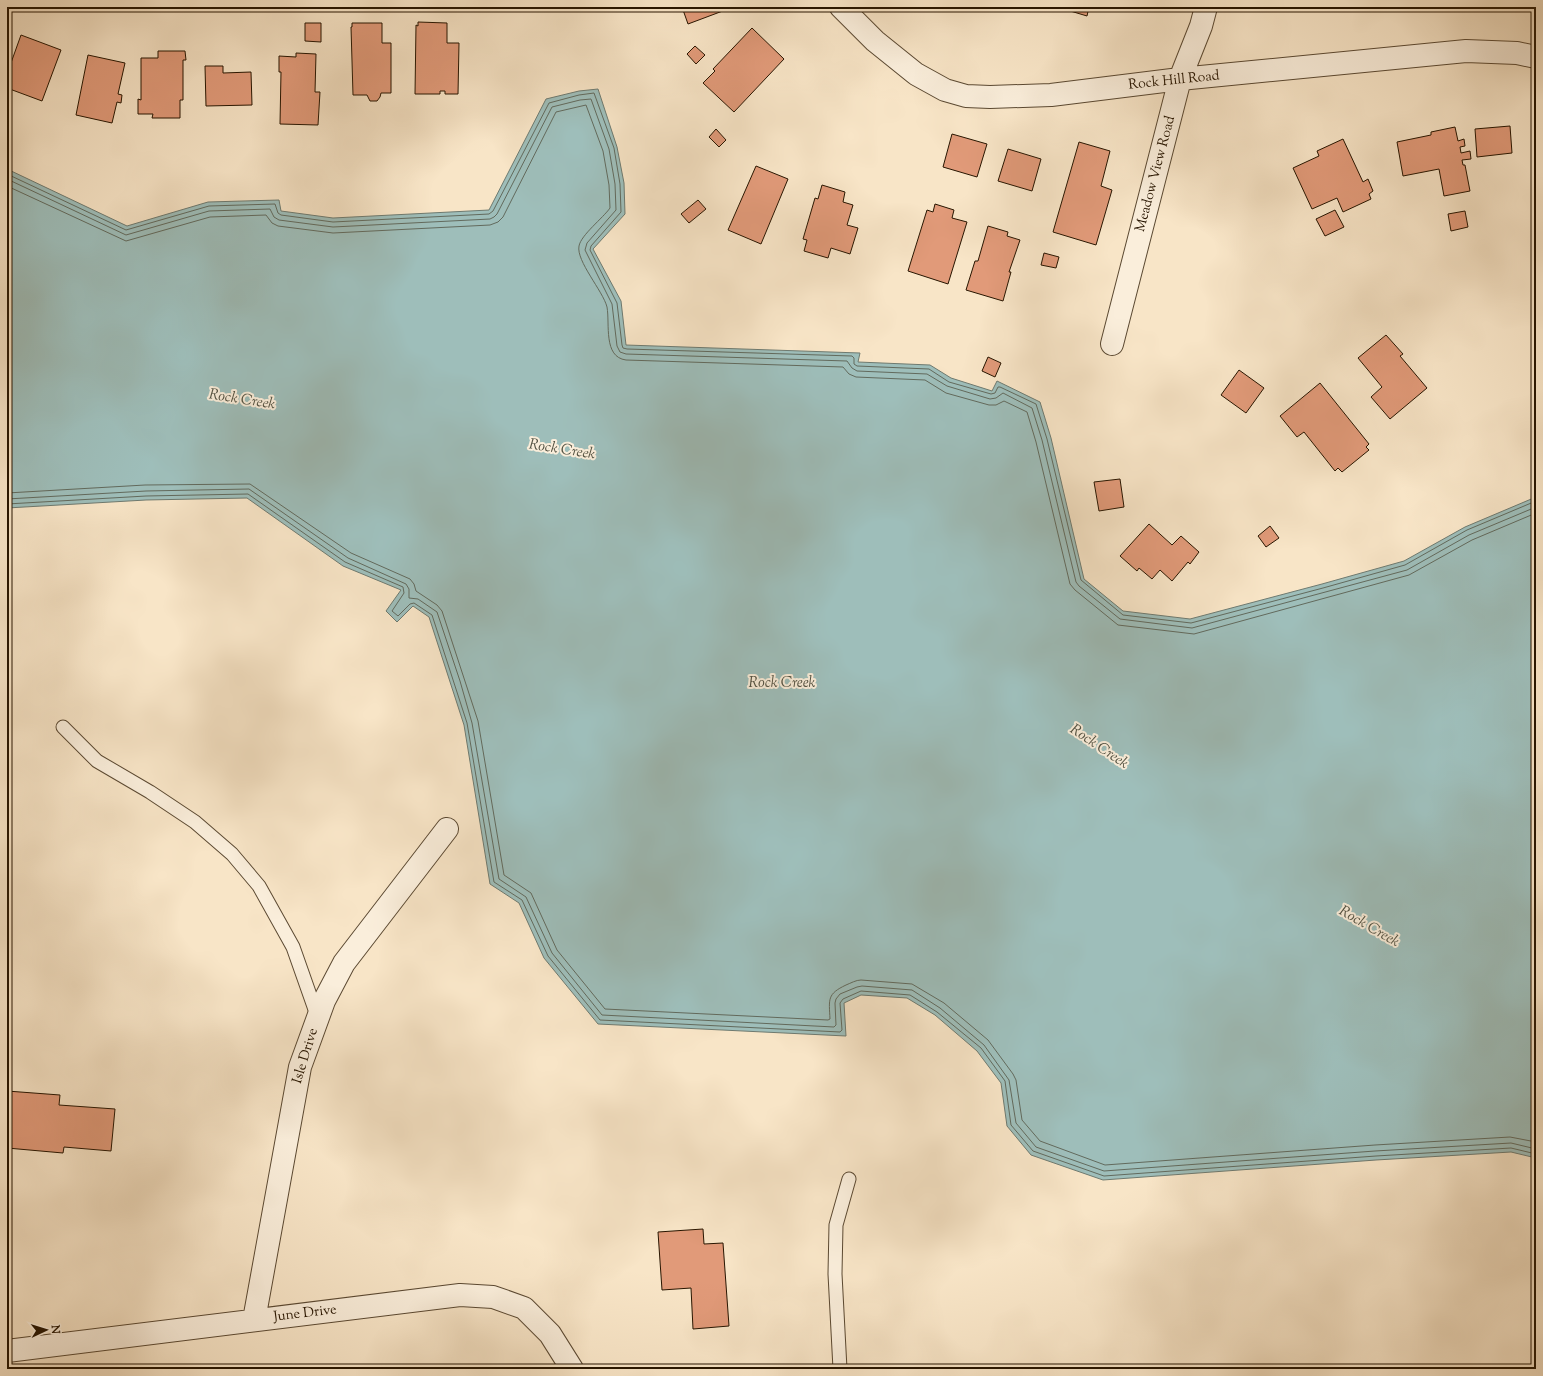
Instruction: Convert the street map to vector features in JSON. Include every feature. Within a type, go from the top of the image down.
[{"type":"street","name":"Rock Hill Road","points":[[841,7],[875,41],[916,74],[945,90],[966,96],[1051,96],[1180,79],[1466,51],[1517,53],[1536,57]]},
{"type":"street","name":"Meadow View Road","points":[[1112,344],[1180,79],[1201,26],[1206,7]]},
{"type":"street","name":"Isle Drive","points":[[254,1320],[300,1066],[324,1001],[344,963],[447,829]]},
{"type":"street","name":"June Drive","points":[[7,1351],[460,1295],[492,1297],[524,1308],[550,1334],[572,1369]]},
{"type":"lane","points":[[63,727],[97,761],[150,792],[195,822],[232,854],[259,886],[293,947],[318,1018]]},
{"type":"lane","points":[[840,1369],[835,1274],[836,1225],[849,1179]]},
{"type":"water","name":"Rock Creek","points":[[598,89],[617,147],[624,183],[625,214],[593,249],[621,301],[626,345],[860,353],[858,362],[930,365],[951,378],[992,391],[997,381],[1040,402],[1051,438],[1084,579],[1123,611],[1190,619],[1322,584],[1404,561],[1465,527],[1536,497],[1536,1158],[1511,1152],[1376,1160],[1103,1180],[1031,1155],[1007,1126],[1001,1083],[977,1051],[935,1015],[907,998],[861,995],[844,1003],[846,1036],[598,1024],[544,958],[519,903],[490,884],[464,725],[429,617],[413,606],[397,622],[386,611],[401,590],[343,566],[247,498],[146,500],[7,508],[7,169],[127,226],[208,202],[279,200],[281,211],[333,218],[489,210],[546,99],[579,91]]},
{"type":"building","points":[[682,7],[727,7],[728,9],[688,24]]},
{"type":"building","points":[[1057,7],[1089,7],[1087,16]]},
{"type":"building","points":[[418,22],[447,23],[447,43],[459,43],[458,94],[445,94],[445,91],[440,91],[440,94],[415,94],[416,25],[418,26]]},
{"type":"building","points":[[305,23],[321,23],[321,42],[305,41]]},
{"type":"building","points":[[352,23],[382,23],[382,43],[391,43],[391,93],[381,93],[377,101],[370,101],[367,95],[353,95]]},
{"type":"building","points":[[752,28],[784,59],[734,112],[703,83],[715,71],[713,69]]},
{"type":"building","points":[[21,35],[61,50],[42,101],[7,88],[7,74]]},
{"type":"building","points":[[695,46],[705,55],[696,64],[687,54]]},
{"type":"building","points":[[158,51],[185,51],[186,60],[183,60],[183,100],[180,100],[180,118],[152,118],[153,114],[138,114],[138,99],[141,100],[141,58],[158,58]]},
{"type":"building","points":[[296,53],[316,54],[315,92],[320,92],[318,125],[280,124],[281,72],[279,72],[279,56],[296,57]]},
{"type":"building","points":[[88,55],[125,63],[118,94],[122,95],[121,103],[117,102],[112,123],[76,115]]},
{"type":"building","points":[[205,66],[223,66],[223,73],[251,72],[252,105],[206,106]]},
{"type":"building","points":[[1510,126],[1512,153],[1477,157],[1475,129]]},
{"type":"building","points":[[1455,127],[1458,141],[1464,139],[1465,146],[1460,147],[1461,153],[1470,151],[1471,159],[1462,160],[1463,165],[1465,165],[1470,191],[1444,196],[1439,169],[1403,176],[1397,142],[1431,135],[1431,132]]},
{"type":"building","points":[[716,129],[726,140],[719,147],[709,137]]},
{"type":"building","points":[[952,134],[987,144],[977,177],[943,167]]},
{"type":"building","points":[[1343,139],[1363,182],[1368,179],[1373,191],[1369,194],[1371,199],[1343,212],[1337,198],[1312,209],[1293,168],[1319,156],[1317,151]]},
{"type":"building","points":[[1079,142],[1110,151],[1101,186],[1112,190],[1096,245],[1053,232]]},
{"type":"building","points":[[1008,149],[1041,159],[1032,191],[998,181]]},
{"type":"building","points":[[756,166],[788,179],[761,244],[728,230]]},
{"type":"building","points":[[822,185],[845,192],[843,202],[853,205],[847,225],[858,228],[850,254],[831,248],[828,258],[804,251],[807,240],[803,239],[815,198],[818,199]]},
{"type":"building","points":[[698,200],[706,209],[689,223],[681,214]]},
{"type":"building","points":[[935,204],[954,210],[952,218],[967,222],[948,284],[908,271],[927,210],[933,212]]},
{"type":"building","points":[[1335,210],[1344,227],[1325,236],[1316,219]]},
{"type":"building","points":[[1465,211],[1468,227],[1451,231],[1448,214]]},
{"type":"building","points":[[988,226],[1008,232],[1007,236],[1020,240],[1009,272],[1011,272],[1003,301],[966,290],[975,261],[978,261]]},
{"type":"building","points":[[1044,253],[1059,257],[1056,268],[1041,265]]},
{"type":"building","points":[[1386,335],[1403,354],[1400,356],[1427,388],[1390,419],[1371,397],[1382,387],[1358,358]]},
{"type":"building","points":[[988,357],[1001,363],[995,377],[982,371]]},
{"type":"building","points":[[1239,370],[1264,388],[1246,413],[1221,395]]},
{"type":"building","points":[[1320,383],[1369,444],[1366,447],[1369,450],[1342,472],[1338,468],[1335,471],[1304,432],[1297,437],[1280,416]]},
{"type":"building","points":[[1120,479],[1124,507],[1099,511],[1094,482]]},
{"type":"building","points":[[1149,524],[1172,545],[1181,536],[1199,552],[1190,564],[1188,562],[1172,581],[1160,570],[1152,579],[1139,568],[1137,571],[1120,556]]},
{"type":"building","points":[[1270,526],[1279,538],[1266,547],[1258,536]]},
{"type":"building","points":[[7,1091],[60,1095],[59,1105],[115,1109],[111,1151],[64,1147],[63,1153],[7,1148]]},
{"type":"building","points":[[703,1229],[704,1244],[723,1243],[729,1326],[693,1329],[691,1288],[662,1290],[658,1232]]}]
